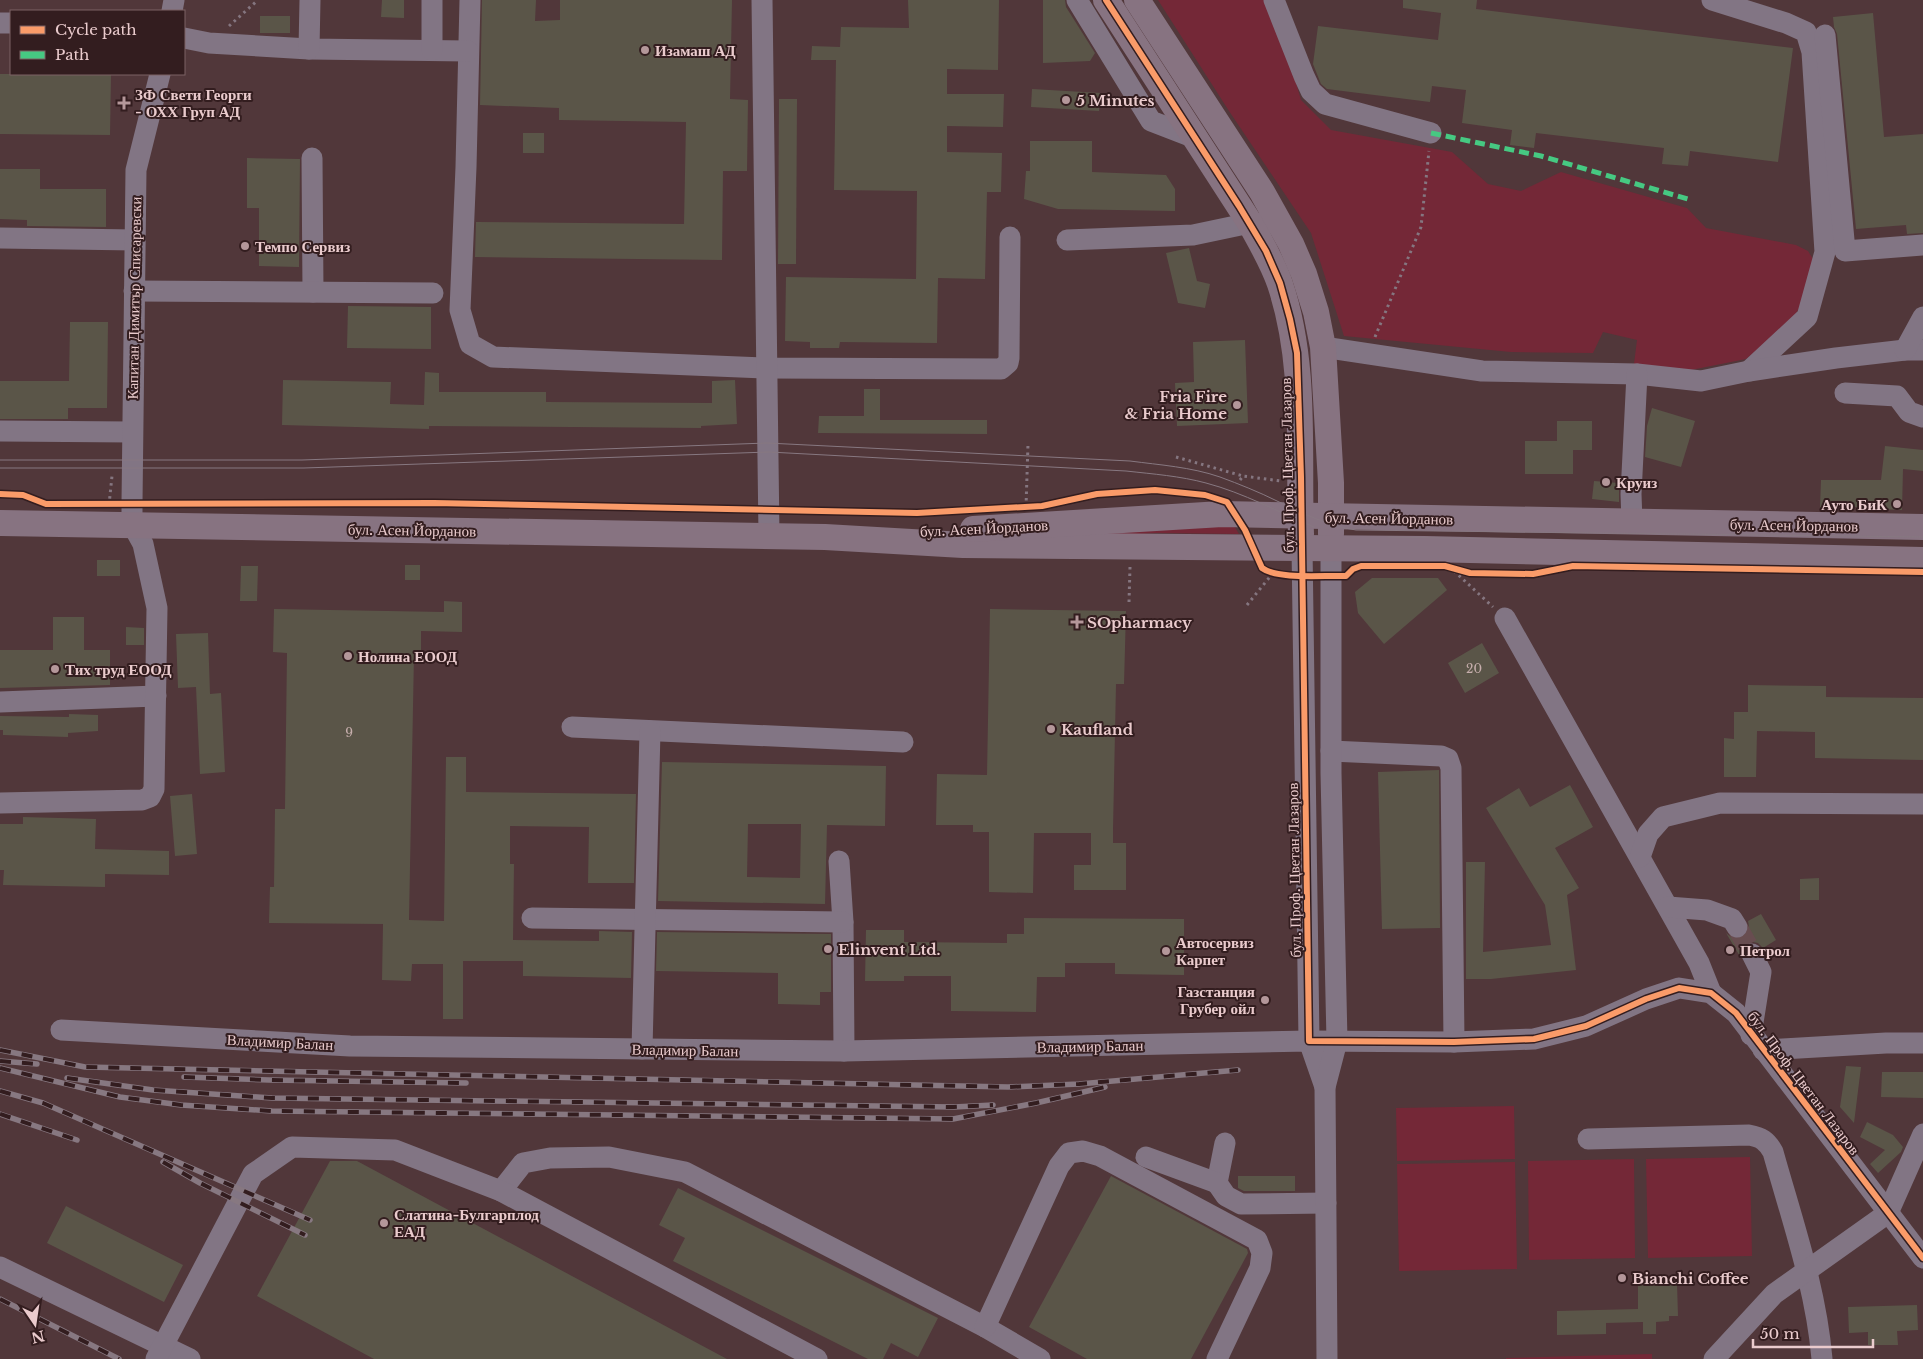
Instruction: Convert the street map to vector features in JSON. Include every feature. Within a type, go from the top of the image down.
[{"type":"main road","points":[[1137,0],[1262,192],[1304,274],[1316,312],[1323,347],[1332,517],[1331,548]]},
{"type":"main road","name":"бул. Проф. Цветан Лазаров","points":[[1108,1],[1250,223],[1266,251],[1280,283],[1290,319],[1296,353],[1302,547]]},
{"type":"main road","name":"бул. Асен Йорданов","points":[[0,523],[132,514],[825,537],[963,545],[1252,546],[1923,560]]},
{"type":"main road","name":"бул. Асен Йорданов","points":[[825,537],[1213,515],[1923,527]]},
{"type":"street","points":[[309,49],[310,0]]},
{"type":"street","points":[[432,0],[432,50]]},
{"type":"street","points":[[470,0],[460,310],[470,344],[493,357],[766,368],[1001,370],[1008,363],[1009,358],[1010,237]]},
{"type":"street","points":[[762,0],[769,536]]},
{"type":"street","points":[[1077,0],[1151,121],[1195,138]]},
{"type":"street","points":[[1274,0],[1308,84],[1325,104],[1431,133]]},
{"type":"street","points":[[1712,0],[1786,23],[1806,32],[1812,52],[1825,252],[1807,317],[1749,371]]},
{"type":"street","points":[[1826,35],[1845,250],[1923,245]]},
{"type":"street","points":[[185,38],[209,43],[309,49],[468,51]]},
{"type":"street","name":"Капитан Димитър Списаревски","points":[[132,514],[136,170],[160,75]]},
{"type":"street","points":[[312,158],[313,292]]},
{"type":"street","points":[[1067,240],[1193,234],[1250,223],[1267,224],[1284,233]]},
{"type":"street","points":[[0,238],[134,240]]},
{"type":"street","points":[[134,290],[433,293]]},
{"type":"street","points":[[1323,347],[1482,371],[1637,374],[1701,381],[1749,371],[1914,350],[1923,317]]},
{"type":"street","points":[[1632,522],[1631,494],[1637,374]]},
{"type":"street","points":[[1845,393],[1897,396],[1909,412],[1923,418]]},
{"type":"street","points":[[0,431],[132,432]]},
{"type":"street","points":[[0,802],[147,800],[153,794],[157,608],[142,544],[132,514]]},
{"type":"street","name":"бул. Проф. Цветан Лазаров","points":[[1302,547],[1309,1041],[1325,1087]]},
{"type":"street","points":[[1327,1359],[1325,1087],[1337,1041],[1331,750],[1331,548]]},
{"type":"street","points":[[1505,618],[1700,963],[1710,993]]},
{"type":"street","points":[[0,702],[156,696]]},
{"type":"street","points":[[572,726],[903,742]]},
{"type":"street","points":[[642,1049],[650,731]]},
{"type":"street","points":[[1331,750],[1442,756],[1448,759],[1451,768],[1454,1042]]},
{"type":"street","points":[[1640,857],[1648,834],[1663,817],[1720,803],[1923,804]]},
{"type":"street","points":[[839,861],[843,922],[844,1051]]},
{"type":"street","points":[[1668,908],[1706,910],[1732,919],[1737,927]]},
{"type":"street","points":[[532,918],[843,922]]},
{"type":"street","points":[[1752,954],[1762,972],[1757,1042],[1923,1043]]},
{"type":"street","name":"бул. Проф. Цветан Лазаров","points":[[1337,1041],[1454,1042],[1534,1039],[1586,1026],[1646,999],[1679,988],[1710,993],[1736,1013],[1923,1258]]},
{"type":"street","name":"Владимир Балан","points":[[61,1030],[350,1046],[844,1051],[1337,1041]]},
{"type":"street","points":[[1588,1139],[1749,1134],[1759,1136],[1768,1142],[1773,1152],[1807,1272],[1820,1335],[1822,1359]]},
{"type":"street","points":[[1714,1359],[1774,1294],[1888,1212],[1923,1134]]},
{"type":"street","points":[[1217,1182],[1225,1144]]},
{"type":"street","points":[[159,1352],[253,1174],[292,1147],[395,1150],[501,1191],[817,1359]]},
{"type":"street","points":[[985,1327],[1059,1166],[1069,1154],[1083,1151],[1100,1156],[1257,1240],[1262,1253],[1260,1268],[1217,1359]]},
{"type":"street","points":[[501,1191],[523,1163],[550,1158],[609,1157],[685,1172],[985,1327],[1040,1359]]},
{"type":"street","points":[[1146,1157],[1217,1182],[1226,1196],[1241,1204],[1326,1203]]},
{"type":"street","points":[[0,1267],[159,1352],[190,1359]]},
{"type":"path","points":[[209,43],[258,0]]},
{"type":"path","points":[[1368,354],[1421,227],[1431,133]]},
{"type":"path","points":[[1028,444],[1023,508],[1034,507]]},
{"type":"path","points":[[1176,457],[1242,476],[1284,481]]},
{"type":"path","points":[[109,504],[112,476]]},
{"type":"path","points":[[1240,480],[1242,476]]},
{"type":"path","points":[[1164,491],[1176,489]]},
{"type":"path","points":[[100,504],[109,504],[132,514]]},
{"type":"path","points":[[1252,546],[1262,568],[1273,573],[1302,575]]},
{"type":"path","points":[[1129,602],[1130,561]]},
{"type":"path","points":[[1448,567],[1470,573]]},
{"type":"path","points":[[1448,567],[1456,572],[1505,618]]},
{"type":"path","points":[[1247,606],[1273,573]]},
{"type":"shaded area","points":[[1158,0],[1265,0],[1289,58],[1301,100],[1331,130],[1452,152],[1488,184],[1521,191],[1561,172],[1687,208],[1706,228],[1796,245],[1808,251],[1815,262],[1803,302],[1790,323],[1746,359],[1691,370],[1634,364],[1637,340],[1603,332],[1593,353],[1511,352],[1344,336],[1311,233],[1229,111]]},
{"type":"shaded area","points":[[1233,524],[1239,534],[1156,533],[1074,538],[1013,533]]},
{"type":"shaded area","points":[[1514,1106],[1515,1159],[1397,1161],[1396,1108]]},
{"type":"shaded area","points":[[1750,1157],[1752,1256],[1648,1258],[1646,1159]]},
{"type":"shaded area","points":[[1634,1159],[1635,1258],[1529,1260],[1528,1161]]},
{"type":"shaded area","points":[[1515,1162],[1517,1269],[1399,1271],[1397,1164]]},
{"type":"shaded area","points":[[1652,1354],[1652,1359],[1506,1359],[1506,1358]]},
{"type":"building","points":[[382,0],[404,0],[404,18],[381,17]]},
{"type":"building","points":[[482,0],[536,0],[535,21],[560,20],[560,0],[732,0],[730,99],[748,100],[747,171],[723,171],[722,260],[475,257],[476,222],[684,224],[686,122],[559,120],[559,108],[480,105]]},
{"type":"building","points":[[908,0],[999,0],[998,70],[947,69],[947,94],[1004,94],[1003,127],[947,126],[947,152],[1002,153],[1001,192],[987,192],[985,279],[938,278],[937,343],[840,342],[839,348],[810,348],[810,342],[785,341],[786,277],[916,279],[917,191],[834,190],[836,60],[811,60],[812,46],[840,47],[841,27],[909,28]]},
{"type":"building","points":[[1043,0],[1065,0],[1066,7],[1095,53],[1090,61],[1043,63]]},
{"type":"building","points":[[1403,0],[1477,0],[1476,9],[1793,48],[1778,162],[1690,151],[1688,166],[1662,164],[1664,148],[1536,133],[1534,148],[1510,145],[1512,130],[1462,123],[1466,90],[1432,86],[1430,102],[1327,89],[1321,84],[1313,64],[1318,26],[1438,40],[1441,13],[1403,8]]},
{"type":"building","points":[[1873,13],[1884,137],[1923,134],[1923,233],[1907,234],[1906,225],[1856,229],[1837,34],[1833,17]]},
{"type":"building","points":[[260,16],[290,16],[290,33],[260,33]]},
{"type":"building","points":[[0,74],[111,75],[110,135],[0,134]]},
{"type":"building","name":"5 Minutes","points":[[1032,89],[1101,93],[1099,111],[1031,107]]},
{"type":"building","points":[[779,99],[797,99],[796,264],[778,264]]},
{"type":"building","points":[[523,133],[544,133],[544,153],[523,153]]},
{"type":"building","points":[[1030,141],[1092,141],[1092,172],[1166,175],[1175,189],[1175,211],[1058,209],[1024,199],[1026,171],[1030,171]]},
{"type":"building","points":[[247,158],[300,159],[299,267],[259,266],[259,208],[247,208]]},
{"type":"building","points":[[0,169],[40,169],[40,189],[106,189],[106,227],[27,226],[27,220],[0,219]]},
{"type":"building","points":[[1189,248],[1197,281],[1210,284],[1205,308],[1178,303],[1166,253]]},
{"type":"building","points":[[348,306],[431,307],[431,349],[347,348]]},
{"type":"building","points":[[70,322],[108,322],[107,408],[68,408],[68,419],[0,419],[0,381],[69,381]]},
{"type":"building","points":[[1245,340],[1248,423],[1177,426],[1175,383],[1194,382],[1193,342]]},
{"type":"building","points":[[425,372],[439,373],[439,392],[546,392],[546,402],[712,403],[712,381],[735,380],[737,424],[701,426],[701,428],[429,426],[429,429],[282,425],[283,380],[391,382],[390,404],[424,405]]},
{"type":"building","points":[[864,389],[880,389],[880,420],[987,420],[987,434],[818,433],[819,416],[864,416]]},
{"type":"building","points":[[1652,408],[1695,421],[1681,467],[1645,457],[1647,426]]},
{"type":"building","points":[[1557,421],[1592,421],[1592,450],[1573,450],[1573,474],[1525,474],[1525,441],[1557,441]]},
{"type":"building","points":[[1885,446],[1923,450],[1923,471],[1903,469],[1902,510],[1878,509],[1878,507],[1820,507],[1821,480],[1881,480]]},
{"type":"building","points":[[1594,481],[1619,483],[1619,502],[1592,499]]},
{"type":"building","points":[[97,560],[120,560],[120,576],[97,576]]},
{"type":"building","points":[[405,565],[420,565],[420,580],[405,580]]},
{"type":"building","points":[[241,566],[258,566],[257,601],[240,601]]},
{"type":"building","points":[[1372,578],[1438,578],[1447,590],[1384,644],[1358,613],[1355,592]]},
{"type":"building","points":[[444,601],[462,602],[462,632],[421,631],[421,654],[414,654],[409,920],[444,921],[446,757],[466,757],[466,792],[636,794],[634,883],[588,883],[589,827],[510,826],[510,864],[514,864],[513,940],[599,941],[599,931],[632,932],[631,978],[523,976],[523,961],[463,961],[463,1019],[443,1019],[443,964],[412,964],[411,981],[382,980],[383,924],[269,923],[270,887],[274,887],[275,809],[285,809],[287,653],[273,652],[274,609],[444,612]]},
{"type":"building","name":"Kaufland","points":[[990,609],[1126,611],[1124,684],[1116,684],[1113,843],[1126,843],[1126,890],[1074,890],[1074,865],[1091,865],[1091,833],[1034,833],[1033,893],[989,892],[989,832],[973,832],[973,825],[936,825],[937,774],[987,775]]},
{"type":"building","name":"Тих труд ЕООД","points":[[53,617],[84,617],[84,650],[110,650],[110,685],[0,688],[0,650],[53,650]]},
{"type":"building","points":[[126,627],[144,628],[144,645],[126,645]]},
{"type":"building","points":[[208,633],[210,694],[221,693],[225,772],[200,774],[196,687],[178,688],[176,634]]},
{"type":"building","points":[[1482,643],[1499,673],[1465,693],[1448,663]]},
{"type":"building","points":[[1748,685],[1826,686],[1826,697],[1923,698],[1923,760],[1815,758],[1815,732],[1757,731],[1756,777],[1724,777],[1724,738],[1734,739],[1734,712],[1748,712]]},
{"type":"building","points":[[69,714],[98,715],[98,731],[68,733],[68,737],[3,735],[3,730],[0,730],[0,716],[69,717]]},
{"type":"building","points":[[662,762],[886,766],[885,826],[827,825],[825,904],[658,901]],"holes":[[[748,824],[801,824],[800,878],[747,877]]]},
{"type":"building","points":[[1439,770],[1440,928],[1382,929],[1378,772]]},
{"type":"building","points":[[1570,785],[1593,827],[1555,848],[1579,888],[1567,895],[1576,970],[1491,979],[1466,979],[1466,862],[1485,862],[1483,952],[1551,945],[1545,905],[1486,808],[1519,788],[1530,807]]},
{"type":"building","points":[[192,794],[197,854],[175,856],[170,796]]},
{"type":"building","points":[[23,817],[96,819],[95,849],[169,851],[169,875],[105,874],[105,887],[3,885],[4,870],[0,870],[0,824],[23,824]]},
{"type":"building","points":[[1819,878],[1819,900],[1800,900],[1800,879]]},
{"type":"building","points":[[1761,914],[1776,940],[1763,948],[1758,943],[1746,943],[1741,948],[1741,958],[1726,933],[1732,938],[1743,938],[1748,932],[1748,921]]},
{"type":"building","points":[[1024,918],[1184,919],[1184,975],[1115,974],[1115,963],[1065,963],[1065,977],[1037,977],[1036,1012],[951,1011],[951,976],[904,976],[904,981],[865,981],[866,930],[904,930],[904,942],[1007,943],[1007,934],[1024,934]]},
{"type":"building","points":[[657,932],[831,934],[831,992],[820,992],[820,1005],[778,1004],[778,973],[656,971]]},
{"type":"building","points":[[1846,1066],[1861,1067],[1854,1123],[1840,1107]]},
{"type":"building","points":[[1882,1072],[1923,1072],[1923,1098],[1881,1097]]},
{"type":"building","points":[[1867,1122],[1893,1135],[1903,1147],[1901,1152],[1878,1173],[1870,1164],[1885,1150],[1860,1137]]},
{"type":"building","name":"Слатина-Булгарплод ЕАД","points":[[330,1161],[357,1161],[727,1359],[374,1359],[257,1296]]},
{"type":"building","points":[[1111,1176],[1247,1249],[1248,1253],[1191,1359],[1087,1359],[1029,1327]]},
{"type":"building","points":[[1238,1176],[1295,1176],[1295,1191],[1244,1191],[1238,1188]]},
{"type":"building","points":[[678,1188],[938,1318],[918,1357],[891,1343],[883,1359],[868,1359],[673,1261],[685,1238],[659,1225]]},
{"type":"building","points":[[66,1206],[183,1265],[164,1302],[47,1243]]},
{"type":"building","points":[[1677,1283],[1678,1316],[1669,1316],[1669,1321],[1656,1322],[1656,1334],[1643,1334],[1643,1322],[1606,1323],[1606,1334],[1557,1335],[1557,1311],[1638,1309],[1638,1284]]},
{"type":"building","points":[[1917,1305],[1918,1330],[1897,1331],[1898,1345],[1868,1345],[1868,1332],[1849,1333],[1848,1307]]},
{"type":"tunnel","points":[[1737,927],[1752,954]]},
{"type":"tram line","points":[[0,460],[302,460],[767,443],[1130,461],[1175,467],[1220,477],[1315,518],[1356,530],[1923,537]]},
{"type":"tram line","points":[[0,468],[304,468],[769,452],[1126,471],[1166,476],[1220,487],[1314,527]]},
{"type":"tram line","points":[[1388,537],[1500,539]]},
{"type":"railway","points":[[0,1050],[85,1067],[1008,1087],[1079,1084],[1238,1070]]},
{"type":"railway","points":[[0,1061],[37,1064]]},
{"type":"railway","points":[[0,1068],[120,1097],[181,1105],[272,1111],[953,1119],[1105,1087]]},
{"type":"railway","points":[[184,1077],[466,1083]]},
{"type":"railway","points":[[67,1078],[153,1090],[272,1098],[954,1107],[993,1105]]},
{"type":"railway","points":[[0,1091],[43,1103],[310,1220]]},
{"type":"railway","points":[[0,1114],[77,1140]]},
{"type":"railway","points":[[163,1162],[200,1183],[305,1235]]},
{"type":"railway","points":[[0,1299],[119,1359]]},
{"type":"marked path","points":[[1431,133],[1541,156],[1691,200]]},
{"type":"cycle path","points":[[1106,0],[1266,251],[1280,283],[1297,353],[1301,477],[1309,1041],[1454,1042],[1534,1039],[1586,1026],[1646,999],[1679,988],[1711,993],[1736,1013],[1923,1258]]},
{"type":"cycle path","points":[[0,494],[23,495],[46,504],[434,503],[917,513],[1042,506],[1097,494],[1155,490],[1205,495],[1227,502],[1245,530],[1262,568],[1269,572],[1290,576],[1346,576],[1353,569],[1361,566],[1445,566],[1470,573],[1533,574],[1573,566],[1923,572]]},
{"type":"place","name":"Изамаш АД","points":[[645,50]]},
{"type":"place","name":"5 Minutes","points":[[1066,100]]},
{"type":"place","name":"ЗФ Свети Георги - ОХХ Груп АД","points":[[124,103]]},
{"type":"place","name":"Темпо Сервиз","points":[[245,246]]},
{"type":"place","name":"Fria Fire & Fria Home","points":[[1237,405]]},
{"type":"place","name":"Круиз","points":[[1606,482]]},
{"type":"place","name":"Ауто БиК","points":[[1897,504]]},
{"type":"place","name":"SOpharmacy","points":[[1077,622]]},
{"type":"place","name":"Нолина ЕООД","points":[[348,656]]},
{"type":"place","name":"Тих труд ЕООД","points":[[55,669]]},
{"type":"place","name":"Kaufland","points":[[1051,729]]},
{"type":"place","name":"Elinvent Ltd.","points":[[828,949]]},
{"type":"place","name":"Петрол","points":[[1730,950]]},
{"type":"place","name":"Автосервиз Карпет","points":[[1166,951]]},
{"type":"place","name":"Газстанция Грубер ойл","points":[[1265,1000]]},
{"type":"place","name":"Слатина-Булгарплод ЕАД","points":[[384,1223]]},
{"type":"place","name":"Bianchi Coffee","points":[[1622,1278]]}]
